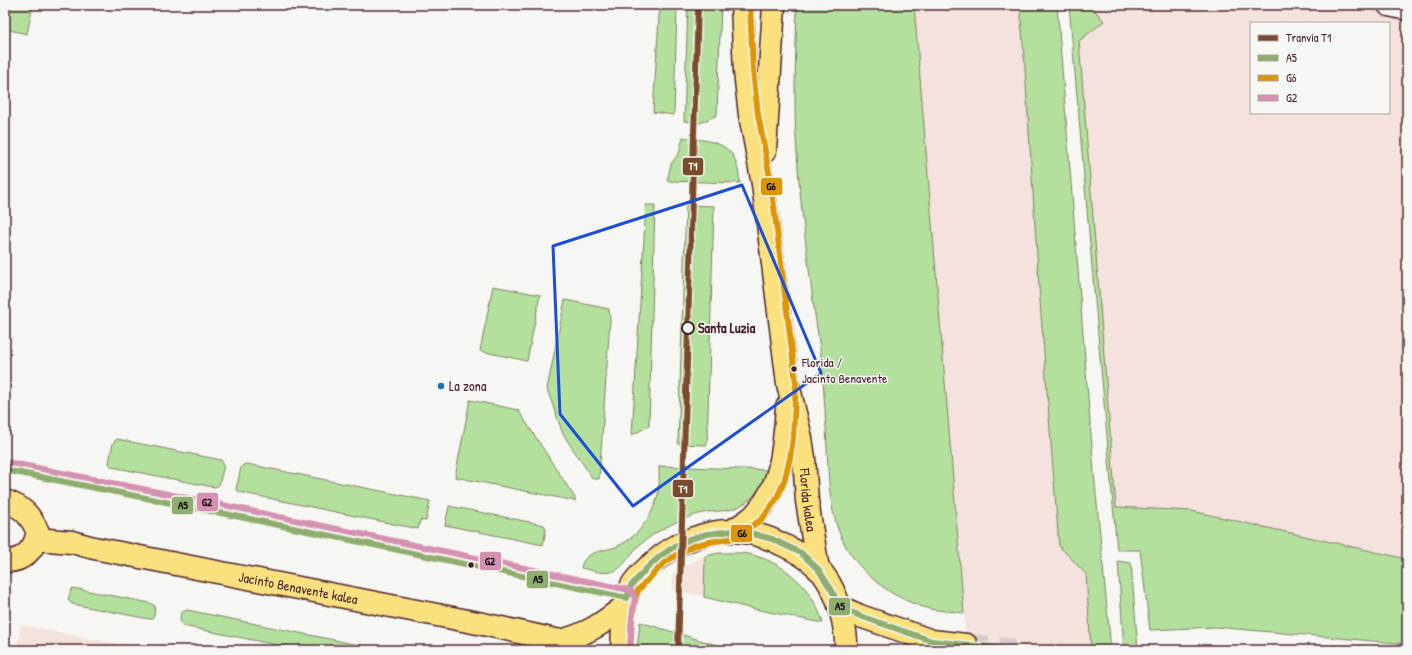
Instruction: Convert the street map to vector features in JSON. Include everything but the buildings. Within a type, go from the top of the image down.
[{"type":"main road","points":[[742,5],[748,101],[763,184]]},
{"type":"main road","points":[[763,184],[774,5]]},
{"type":"main road","name":"Florida kalea","points":[[763,184],[788,384],[804,458],[807,501],[818,569]]},
{"type":"main road","name":"Florida kalea","points":[[732,531],[757,513],[769,497],[776,480],[784,438],[788,384]]},
{"type":"main road","points":[[5,501],[16,505],[26,512],[33,521],[38,532],[33,547],[27,553],[7,565]]},
{"type":"main road","points":[[622,650],[625,606],[631,586],[659,557],[672,548],[690,539],[707,534],[732,531],[750,533],[772,540],[801,553],[818,569],[831,589],[840,607],[847,638],[846,650]]},
{"type":"main road","name":"Jacinto Benavente kalea","points":[[36,539],[72,542],[94,548],[483,624],[566,645],[575,637],[588,632],[625,606]]},
{"type":"main road","points":[[840,607],[860,616],[932,641],[966,645]]},
{"type":"street","points":[[1389,5],[1407,9]]},
{"type":"highlighted area","points":[[742,185],[821,373],[633,506],[560,414],[553,246]]},
{"type":"shaded area","points":[[914,5],[1020,5],[1040,301],[1059,546],[1086,574],[1091,650],[967,650]]},
{"type":"shaded area","points":[[1075,5],[1407,5],[1407,559],[1192,511],[1116,507]]},
{"type":"shaded area","points":[[705,556],[704,597],[673,589],[673,573],[689,563]]},
{"type":"shaded area","points":[[21,625],[149,650],[17,650]]},
{"type":"green space","points":[[5,5],[33,5],[27,34],[5,29]]},
{"type":"green space","points":[[661,5],[677,5],[674,115],[653,112]]},
{"type":"green space","points":[[688,5],[721,5],[717,115],[700,123],[684,121]]},
{"type":"green space","points":[[797,5],[914,5],[964,613],[934,610],[917,605],[883,587],[855,560],[848,550],[837,526],[831,501],[828,475],[822,366],[798,172],[795,98]]},
{"type":"green space","points":[[1020,5],[1057,5],[1094,473],[1111,650],[1091,650],[1086,574],[1059,546],[1040,301]]},
{"type":"green space","points":[[1069,5],[1090,5],[1104,21],[1079,41],[1116,507],[1192,511],[1407,559],[1407,644],[1215,627],[1150,630],[1140,550],[1117,550]]},
{"type":"green space","points":[[683,137],[719,144],[730,152],[734,158],[738,170],[740,183],[667,181],[671,164],[679,153]]},
{"type":"green space","points":[[646,205],[655,205],[649,426],[632,435]]},
{"type":"green space","points":[[686,205],[714,206],[707,445],[678,444]]},
{"type":"green space","points":[[493,286],[540,295],[527,361],[480,351]]},
{"type":"green space","points":[[565,300],[609,309],[610,320],[599,479],[593,479],[563,434],[547,389]]},
{"type":"green space","points":[[470,400],[518,410],[575,498],[575,501],[455,477]]},
{"type":"green space","points":[[117,439],[221,460],[224,465],[219,485],[215,487],[208,486],[112,467],[109,463],[113,443]]},
{"type":"green space","points":[[247,464],[430,501],[426,521],[420,520],[418,529],[239,492],[236,489],[241,468],[243,465]]},
{"type":"green space","points":[[659,466],[769,470],[756,493],[746,503],[730,510],[695,515],[657,532],[637,547],[624,564],[614,571],[602,572],[581,568],[583,562],[590,555],[595,552],[618,546],[632,537],[644,525],[656,502],[659,484]]},
{"type":"green space","points":[[449,506],[544,525],[546,529],[543,545],[445,525]]},
{"type":"green space","points":[[719,553],[747,554],[768,560],[779,566],[798,581],[806,590],[819,611],[823,623],[704,597],[705,556]]},
{"type":"green space","points":[[1118,561],[1131,563],[1138,650],[1124,650]]},
{"type":"green space","points":[[73,588],[150,603],[155,606],[154,616],[152,619],[149,619],[72,604],[68,600]]},
{"type":"green space","points":[[187,610],[383,650],[302,650],[183,626],[180,620],[181,613]]},
{"type":"green space","points":[[640,622],[733,650],[637,650]]},
{"type":"tunnel","points":[[966,645],[1014,650]]},
{"type":"tram line","name":"T1","points":[[678,650],[698,5]]},
{"type":"transit line","name":"G6","points":[[630,650],[632,618],[638,590],[664,563],[676,555],[693,546],[735,538],[762,519],[776,500],[784,482],[790,458],[793,438],[796,383],[771,183],[758,114],[753,71],[750,5]]},
{"type":"transit line","name":"G2","points":[[7,462],[223,505],[629,590],[633,593],[635,598],[630,650]]},
{"type":"transit line","name":"A5","points":[[5,470],[221,513],[627,598],[631,586],[645,570],[659,557],[672,548],[690,539],[707,534],[732,531],[750,533],[772,539],[801,553],[818,569],[831,589],[840,607],[860,616],[932,641],[1014,650]]},
{"type":"place","name":"Santa Luzia","points":[[688,328]]},
{"type":"place","name":"Florida / Jacinto Benavente","points":[[794,369]]},
{"type":"place","name":"La zona","points":[[441,386]]}]
